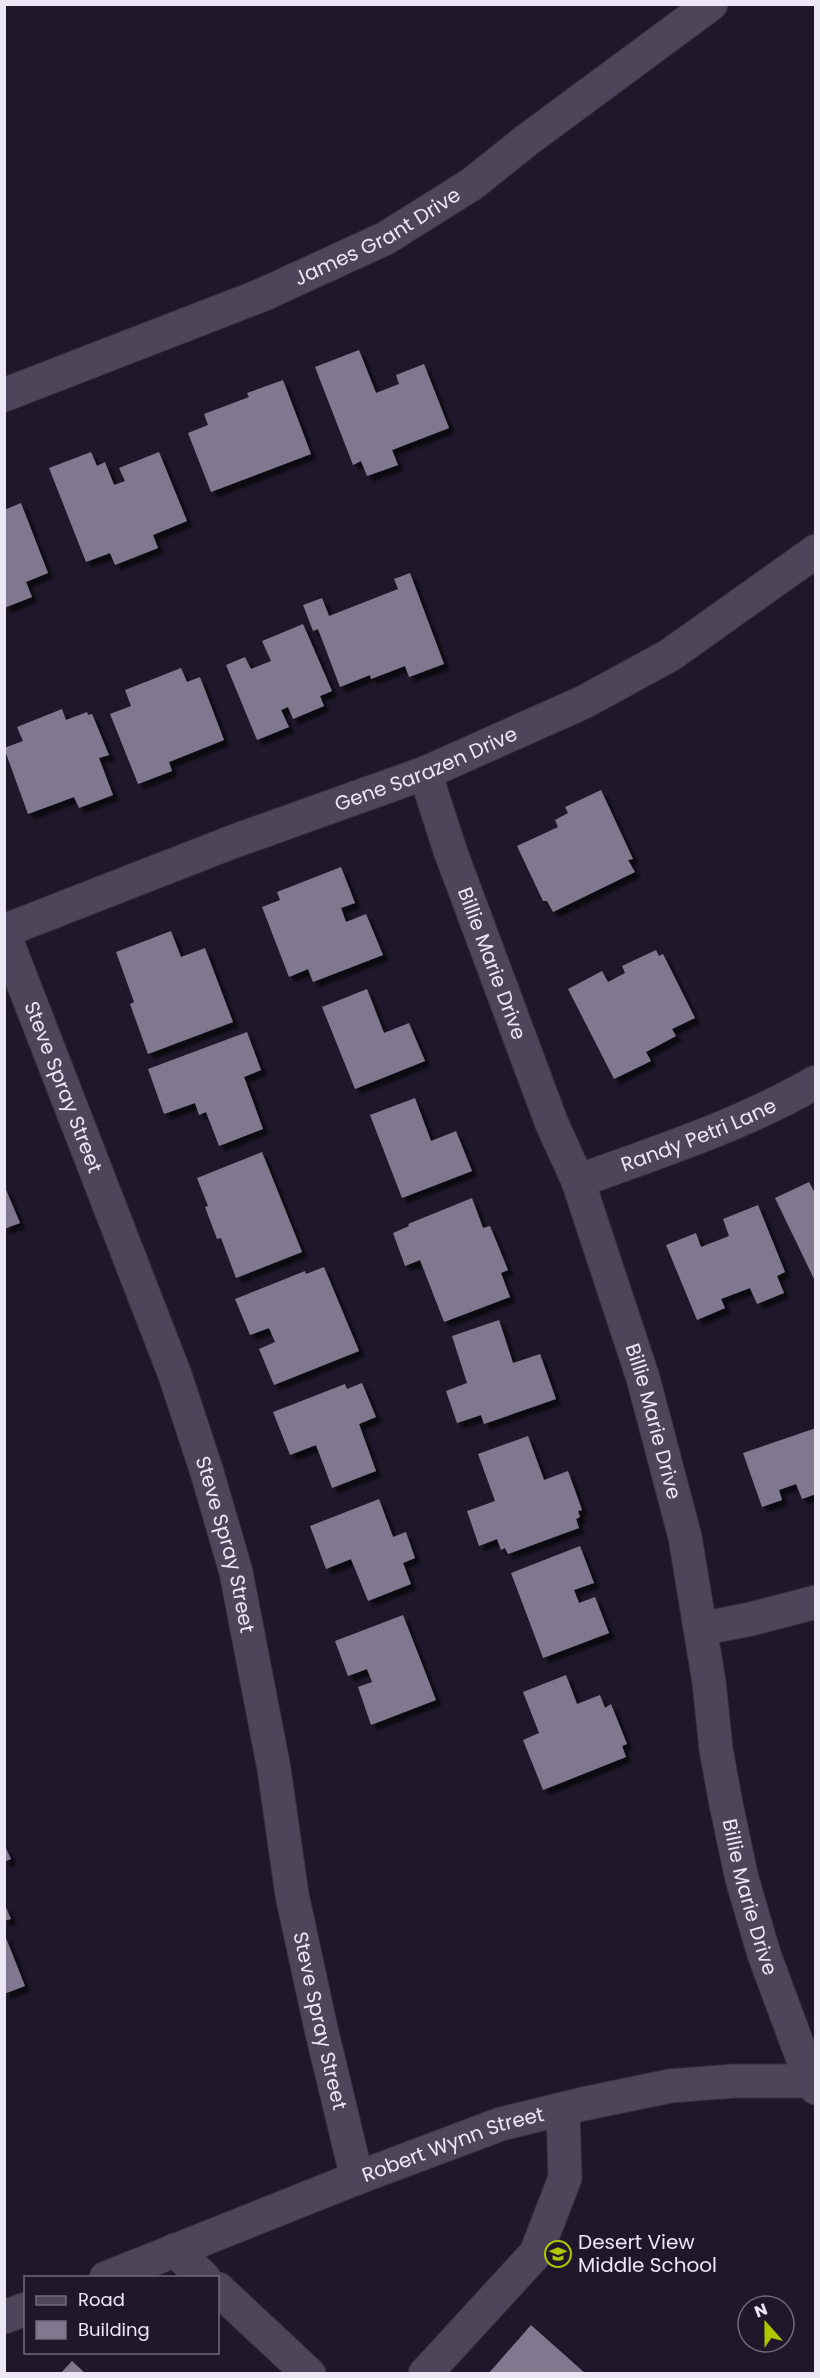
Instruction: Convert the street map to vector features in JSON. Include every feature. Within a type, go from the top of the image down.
[{"type":"street","name":"James Grant Drive","points":[[4,395],[262,295],[386,238],[472,184],[527,140],[711,4]]},
{"type":"street","name":"Gene Sarazen Drive","points":[[4,932],[232,842],[425,773],[584,702],[670,655],[816,551]]},
{"type":"street","name":"Billie Marie Drive","points":[[425,773],[451,853],[552,1124],[578,1181],[643,1378],[685,1537],[726,1804],[742,1879],[764,1954],[814,2083]]},
{"type":"street","name":"Steve Spray Street","points":[[4,932],[175,1375],[206,1469],[236,1572],[274,1769],[292,1895],[357,2178]]},
{"type":"street","name":"Randy Petri Lane","points":[[578,1181],[697,1138],[796,1094],[816,1082]]},
{"type":"street","points":[[700,1629],[816,1602]]},
{"type":"street","name":"Robert Wynn Street","points":[[109,2276],[501,2124],[670,2086],[735,2081],[814,2083]]},
{"type":"street","points":[[425,2373],[536,2253],[565,2178],[562,2109]]},
{"type":"street","points":[[175,2250],[203,2276]]},
{"type":"street","points":[[219,2290],[309,2373]]},
{"type":"street","points":[[4,2318],[24,2310]]},
{"type":"building","points":[[359,350],[376,393],[399,384],[396,375],[424,364],[449,428],[392,450],[398,465],[367,476],[361,461],[353,465],[315,367]]},
{"type":"building","points":[[283,380],[311,454],[211,492],[188,433],[208,425],[204,414],[249,397],[247,393]]},
{"type":"building","points":[[91,452],[97,466],[105,462],[114,485],[125,481],[119,468],[159,452],[187,521],[153,535],[158,548],[115,565],[110,553],[86,562],[49,468]]},
{"type":"building","points":[[21,503],[48,573],[26,582],[32,597],[4,608],[4,510]]},
{"type":"building","points":[[410,573],[444,664],[409,677],[405,666],[371,679],[370,675],[340,687],[318,629],[313,631],[303,605],[322,598],[329,616],[398,589],[394,579]]},
{"type":"building","points":[[303,624],[332,691],[320,696],[324,706],[293,719],[288,707],[281,710],[289,727],[257,740],[226,665],[245,657],[251,669],[271,661],[262,641]]},
{"type":"building","points":[[181,668],[187,682],[200,677],[224,740],[169,762],[172,771],[138,784],[110,714],[131,706],[125,690]]},
{"type":"building","points":[[62,709],[66,720],[87,712],[88,715],[92,714],[109,755],[99,758],[113,795],[79,808],[74,797],[28,814],[4,748],[23,741],[17,727]]},
{"type":"building","points":[[601,790],[633,859],[628,860],[635,872],[553,912],[547,901],[543,901],[517,846],[558,827],[555,820],[568,813],[565,807]]},
{"type":"building","points":[[341,867],[355,903],[341,908],[346,922],[366,914],[383,955],[313,982],[308,969],[289,977],[262,907],[280,900],[277,892]]},
{"type":"building","points":[[171,931],[181,957],[205,948],[233,1022],[148,1054],[130,1004],[134,1002],[116,952]]},
{"type":"building","points":[[656,950],[659,956],[663,954],[695,1018],[672,1029],[676,1036],[646,1052],[651,1061],[614,1079],[568,989],[602,971],[608,982],[625,973],[622,966]]},
{"type":"building","points":[[367,989],[384,1033],[409,1023],[425,1061],[355,1089],[322,1007]]},
{"type":"building","points":[[247,1032],[261,1070],[244,1077],[263,1129],[219,1146],[206,1112],[199,1115],[195,1103],[164,1114],[148,1069]]},
{"type":"building","points":[[415,1098],[431,1141],[456,1131],[472,1171],[402,1198],[370,1115]]},
{"type":"building","points":[[262,1152],[302,1252],[236,1278],[221,1238],[217,1239],[197,1178]]},
{"type":"building","points":[[809,1182],[816,1195],[816,1283],[775,1198]]},
{"type":"building","points":[[4,1185],[20,1223],[4,1229]]},
{"type":"building","points":[[472,1198],[483,1228],[490,1226],[508,1270],[501,1273],[510,1297],[444,1322],[420,1260],[405,1266],[393,1233],[409,1226],[408,1224]]},
{"type":"building","points":[[758,1205],[785,1272],[777,1276],[784,1293],[757,1304],[750,1288],[721,1299],[725,1308],[697,1320],[666,1245],[696,1233],[701,1247],[729,1236],[723,1219]]},
{"type":"building","points":[[324,1267],[359,1351],[274,1385],[259,1349],[275,1342],[269,1328],[250,1335],[235,1299],[305,1271],[306,1274]]},
{"type":"building","points":[[499,1320],[513,1363],[540,1354],[556,1399],[484,1424],[481,1415],[457,1423],[446,1391],[467,1383],[452,1336]]},
{"type":"building","points":[[362,1383],[376,1417],[359,1424],[376,1471],[332,1488],[316,1445],[290,1455],[273,1412],[345,1384],[347,1389]]},
{"type":"building","points":[[816,1428],[816,1494],[802,1499],[796,1484],[779,1490],[782,1500],[762,1507],[743,1453]]},
{"type":"building","points":[[528,1436],[544,1480],[568,1471],[582,1510],[578,1511],[580,1517],[576,1519],[579,1528],[508,1554],[505,1548],[501,1550],[497,1539],[479,1546],[467,1511],[495,1501],[478,1454]]},
{"type":"building","points":[[379,1499],[393,1537],[406,1532],[415,1558],[403,1563],[411,1584],[368,1601],[351,1559],[326,1569],[310,1526]]},
{"type":"building","points":[[580,1546],[594,1583],[574,1590],[579,1603],[595,1597],[609,1633],[543,1658],[511,1573]]},
{"type":"building","points":[[403,1615],[436,1700],[371,1725],[358,1687],[372,1682],[367,1669],[348,1676],[335,1641]]},
{"type":"building","points":[[566,1675],[577,1704],[600,1695],[605,1708],[611,1704],[627,1744],[622,1746],[626,1757],[543,1790],[523,1740],[539,1733],[523,1692]]},
{"type":"building","points":[[4,1844],[11,1859],[4,1862]]},
{"type":"building","points":[[4,1903],[11,1919],[4,1921]]},
{"type":"building","points":[[4,1933],[25,1986],[4,1994]]},
{"type":"building","points":[[531,2325],[586,2374],[488,2374]]},
{"type":"building","points":[[72,2361],[86,2374],[60,2374]]},
{"type":"place","name":"Desert View Middle School","points":[[558,2254]]}]
